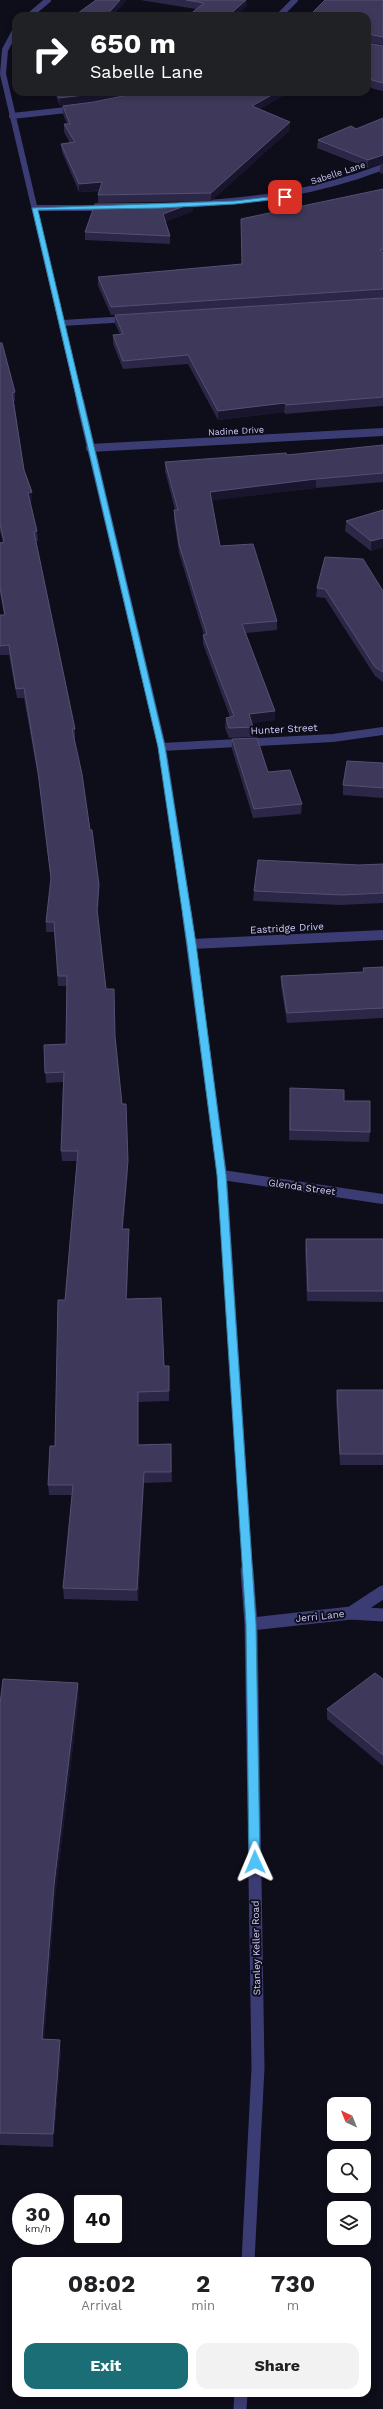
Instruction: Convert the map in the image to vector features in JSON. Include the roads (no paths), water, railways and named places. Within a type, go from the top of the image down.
[{"type":"street","points":[[34,12],[48,0]]},
{"type":"street","points":[[283,12],[295,0]]},
{"type":"street","name":"Stanley Keller Road","points":[[12,37],[5,50],[2,74],[162,747],[192,944],[222,1175],[251,1624],[258,2068],[248,2257]]},
{"type":"street","points":[[12,116],[86,107]]},
{"type":"street","name":"Sabelle Lane","points":[[175,206],[256,201],[300,194],[350,181],[383,167]]},
{"type":"street","points":[[35,208],[114,208]]},
{"type":"street","points":[[62,323],[134,319]]},
{"type":"street","name":"Nadine Drive","points":[[90,448],[383,432]]},
{"type":"street","name":"Hunter Street","points":[[162,747],[333,738],[383,731]]},
{"type":"street","name":"Eastridge Drive","points":[[192,944],[383,935]]},
{"type":"street","name":"Glenda Street","points":[[222,1175],[383,1199]]},
{"type":"street","name":"Jerri Lane","points":[[251,1624],[351,1613],[383,1592]]},
{"type":"street","points":[[351,1613],[383,1615]]},
{"type":"street","points":[[240,2409],[241,2397]]}]
